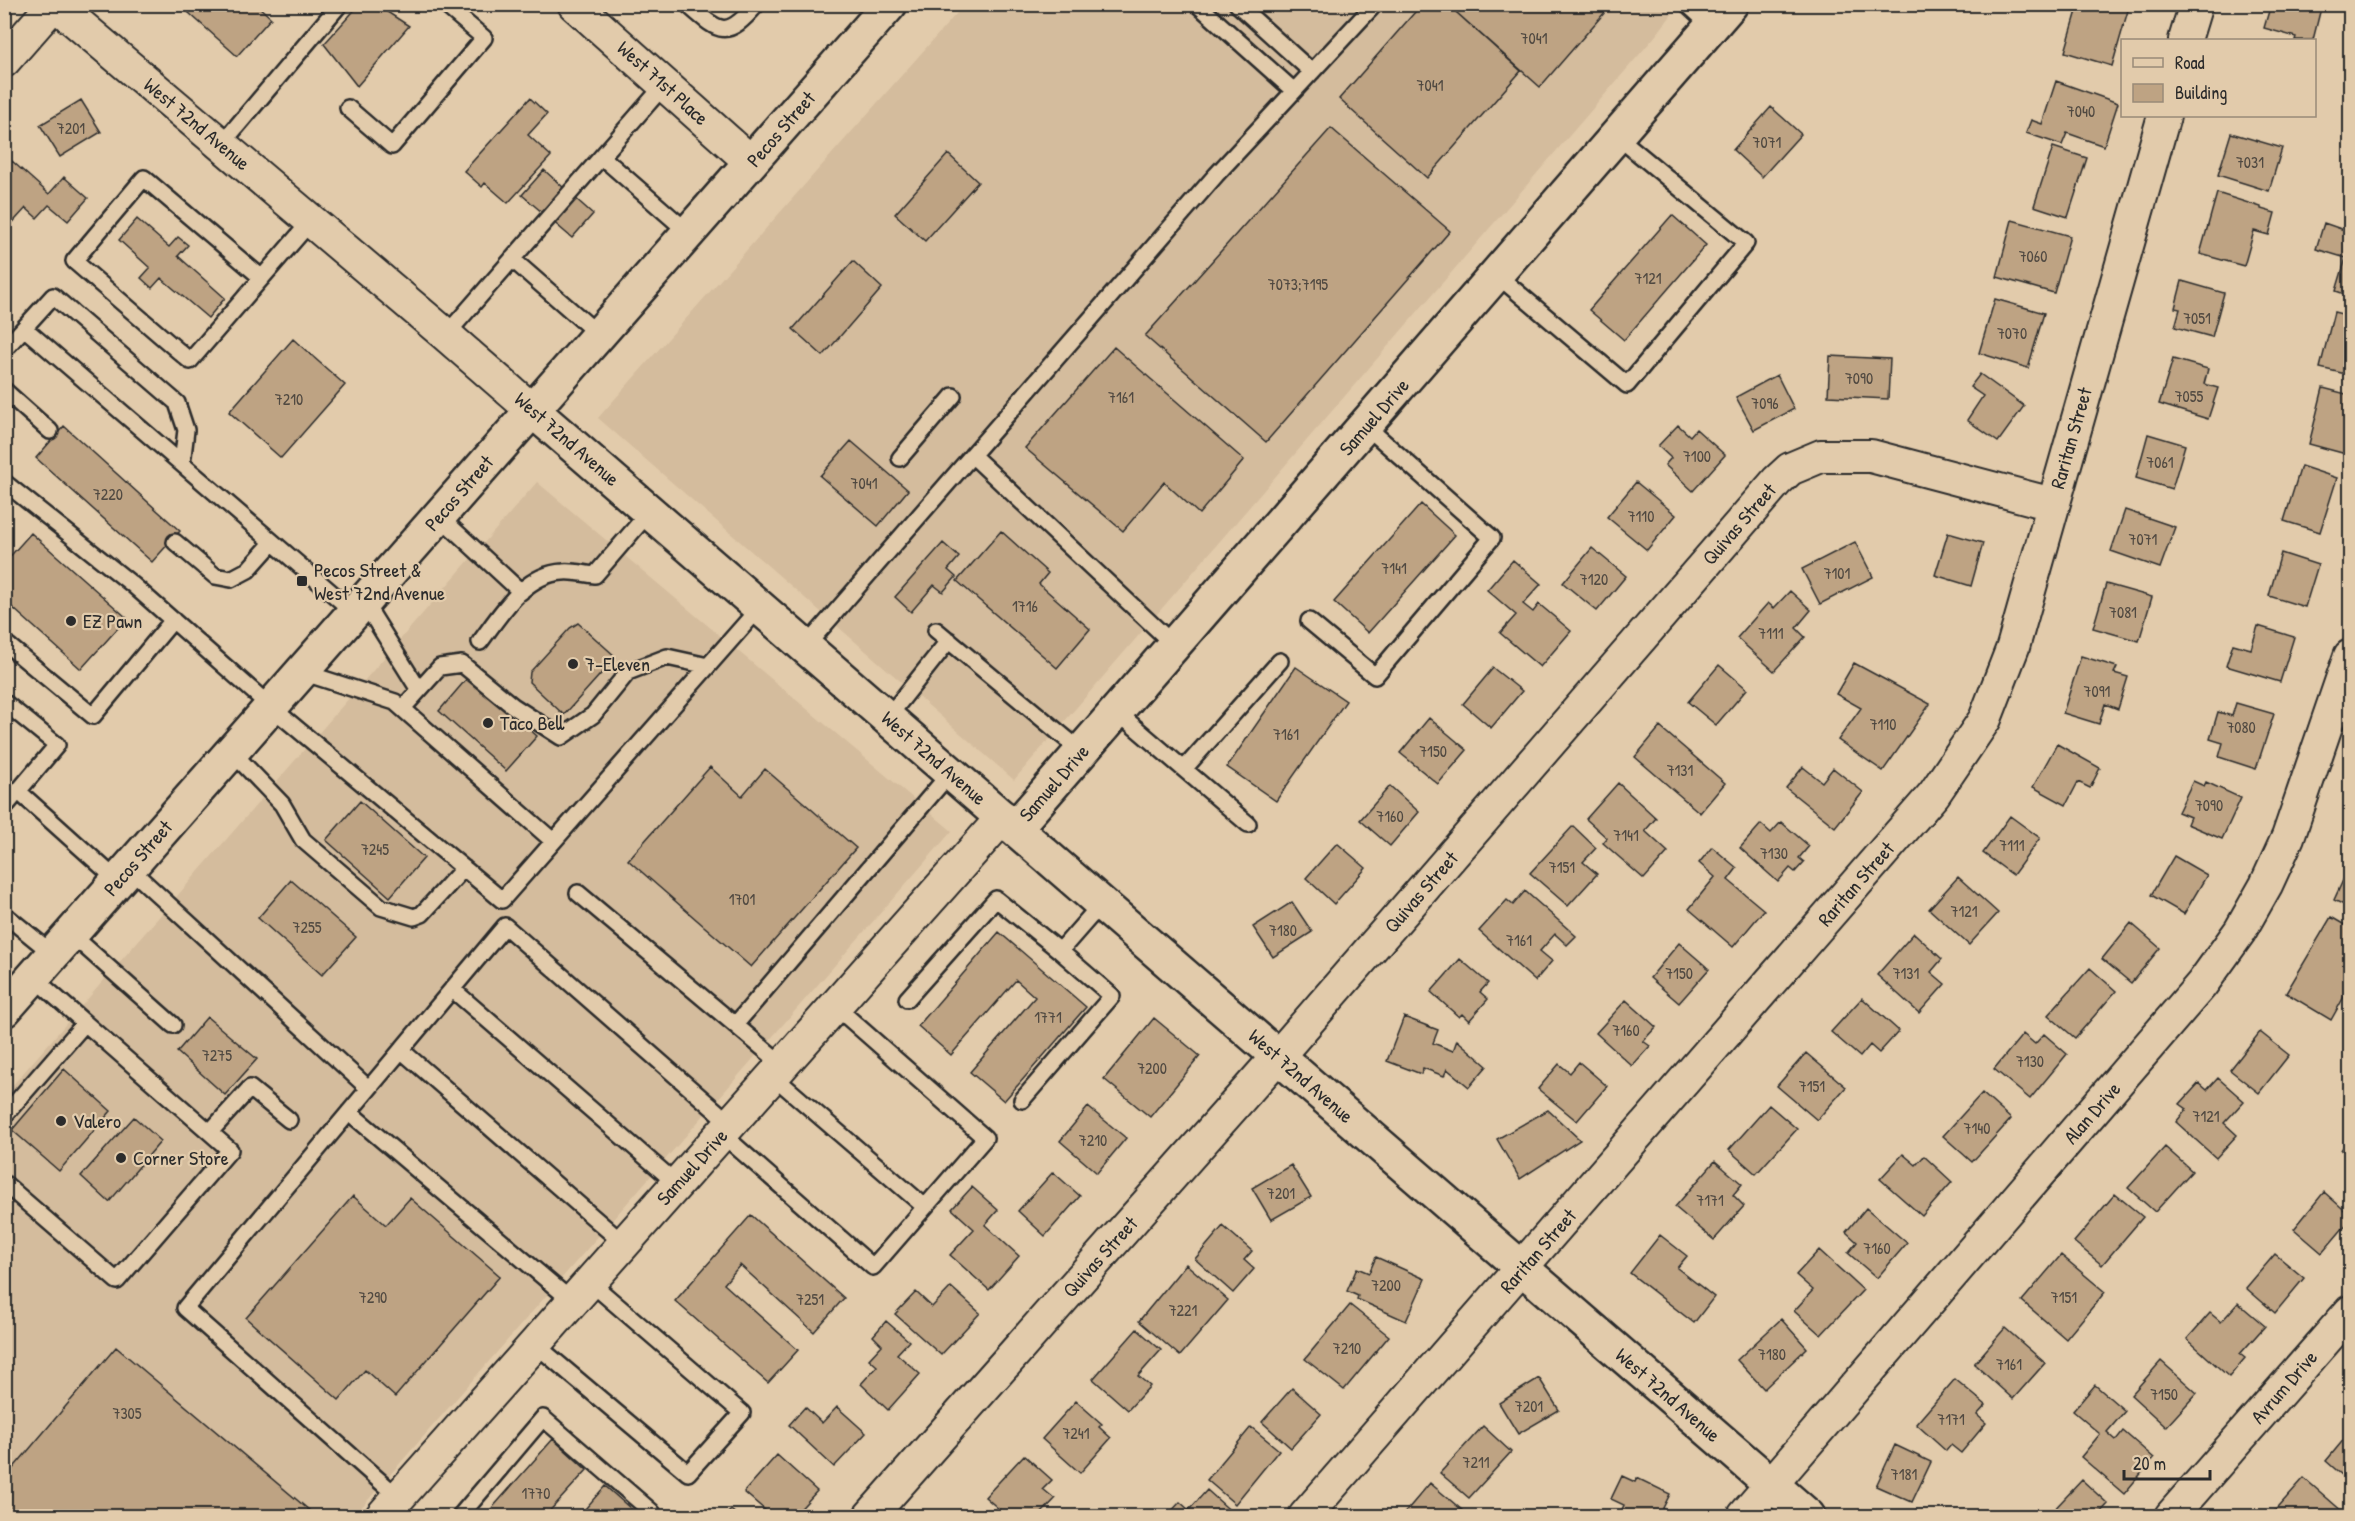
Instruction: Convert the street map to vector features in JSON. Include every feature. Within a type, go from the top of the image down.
[{"type":"main road","name":"Pecos Street","points":[[4,1010],[890,4]]},
{"type":"main road","name":"Samuel Drive","points":[[1009,823],[1082,751],[1722,16]]},
{"type":"main road","name":"West 72nd Avenue","points":[[532,410],[1808,1516]]},
{"type":"street","points":[[4,61],[54,4]]},
{"type":"street","name":"West 72nd Avenue","points":[[54,4],[532,410]]},
{"type":"street","name":"West 71st Place","points":[[574,4],[752,162]]},
{"type":"street","points":[[2185,39],[2196,4]]},
{"type":"street","name":"Raritan Street","points":[[1305,1516],[1934,794],[1985,719],[2013,647],[2164,117]]},
{"type":"street","name":"Quivas Street","points":[[870,1516],[1278,1056],[1777,481],[1790,469],[1821,456],[1871,456],[2052,504]]},
{"type":"street","name":"Alan Drive","points":[[1744,1516],[2202,984],[2228,949],[2266,885],[2288,837],[2350,656]]},
{"type":"street","name":"Samuel Drive","points":[[390,1507],[835,1006],[1009,823]]},
{"type":"street","name":"Avrum Drive","points":[[2171,1516],[2350,1312]]},
{"type":"lane","points":[[221,145],[340,4]]},
{"type":"lane","points":[[348,108],[392,146],[484,38],[444,4]]},
{"type":"lane","points":[[687,4],[712,25],[722,29],[730,29],[738,24],[757,4]]},
{"type":"lane","points":[[1197,4],[1294,91]]},
{"type":"lane","points":[[1237,4],[1312,72]]},
{"type":"lane","points":[[806,646],[1216,175],[1375,4]]},
{"type":"lane","points":[[1687,4],[1722,16]]},
{"type":"lane","points":[[446,335],[664,84]]},
{"type":"lane","points":[[1497,275],[1627,385],[1746,243],[1617,136]]},
{"type":"lane","points":[[602,157],[689,233]]},
{"type":"lane","points":[[262,278],[144,178],[74,261],[190,361],[262,278],[311,221]]},
{"type":"lane","points":[[512,259],[599,335]]},
{"type":"lane","points":[[4,350],[53,296],[177,404],[186,430],[182,464]]},
{"type":"lane","points":[[24,327],[272,543],[359,608],[419,690]]},
{"type":"lane","points":[[4,390],[50,431]]},
{"type":"lane","points":[[900,458],[953,396]]},
{"type":"lane","points":[[1309,621],[1375,676],[1492,538],[1366,426]]},
{"type":"lane","points":[[972,455],[1174,645]]},
{"type":"lane","points":[[4,482],[173,620],[271,706],[502,900],[760,607]]},
{"type":"lane","points":[[480,642],[510,601],[534,580],[562,572],[595,575],[650,511]]},
{"type":"lane","points":[[439,516],[521,592]]},
{"type":"lane","points":[[175,542],[215,576],[231,579],[248,570],[272,543]]},
{"type":"lane","points":[[4,642],[93,716],[173,620]]},
{"type":"lane","points":[[936,630],[1082,751]]},
{"type":"lane","points":[[888,717],[948,640]]},
{"type":"lane","points":[[403,708],[440,667],[462,664],[513,706],[561,737],[593,715],[628,672],[667,657],[708,666]]},
{"type":"lane","points":[[1184,769],[1280,661]]},
{"type":"lane","points":[[302,672],[395,702],[553,841]]},
{"type":"lane","points":[[4,702],[57,745],[4,808]]},
{"type":"lane","points":[[1116,711],[1248,824]]},
{"type":"lane","points":[[231,751],[282,804],[303,840],[381,907],[414,917],[422,914],[464,868]]},
{"type":"lane","points":[[735,1025],[951,772]]},
{"type":"lane","points":[[19,792],[123,874],[368,1088]]},
{"type":"lane","points":[[578,893],[735,1025],[778,1071],[925,1207]]},
{"type":"lane","points":[[907,999],[996,899],[1112,996],[1022,1100]]},
{"type":"lane","points":[[1060,951],[1102,903]]},
{"type":"lane","points":[[4,914],[52,955],[173,1025]]},
{"type":"lane","points":[[390,1507],[185,1308],[505,926],[873,1267],[985,1137],[835,1006]]},
{"type":"lane","points":[[4,1183],[117,1281],[230,1150],[85,1023],[52,955]]},
{"type":"lane","points":[[452,989],[677,1184]]},
{"type":"lane","points":[[4,1116],[85,1023]]},
{"type":"lane","points":[[401,1050],[624,1244]]},
{"type":"lane","points":[[210,1132],[250,1088],[289,1120]]},
{"type":"lane","points":[[349,1112],[581,1292],[742,1413],[688,1473],[535,1344]]},
{"type":"lane","points":[[460,1516],[543,1418],[652,1512],[648,1516]]},
{"type":"shaded area","points":[[964,5],[1679,5],[1657,34],[1014,780],[598,418]]},
{"type":"shaded area","points":[[537,482],[952,831],[354,1516],[5,1516],[5,1094]]},
{"type":"building","points":[[179,4],[256,4],[271,18],[237,56]]},
{"type":"building","points":[[360,4],[375,4],[409,26],[357,86],[324,44]]},
{"type":"building","points":[[1422,4],[1447,4],[1521,71],[1427,178],[1339,99]]},
{"type":"building","points":[[1447,4],[1612,4],[1540,87]]},
{"type":"building","points":[[2079,4],[2119,4],[2129,7],[2112,66],[2065,52]]},
{"type":"building","points":[[2271,4],[2322,4],[2313,39],[2295,39],[2296,37],[2264,28]]},
{"type":"building","points":[[2056,81],[2118,103],[2104,146],[2067,133],[2062,145],[2026,133],[2031,120],[2042,124]]},
{"type":"building","points":[[530,98],[547,114],[528,135],[551,156],[508,203],[485,183],[482,187],[464,171]]},
{"type":"building","points":[[81,100],[101,132],[60,157],[40,125]]},
{"type":"building","points":[[1771,107],[1801,134],[1762,177],[1733,150]]},
{"type":"building","points":[[1331,128],[1450,231],[1266,442],[1145,336]]},
{"type":"building","points":[[2231,133],[2282,148],[2269,191],[2218,175]]},
{"type":"building","points":[[2053,147],[2087,158],[2068,217],[2034,206]]},
{"type":"building","points":[[948,154],[978,182],[925,241],[895,214]]},
{"type":"building","points":[[12,161],[49,194],[64,177],[88,198],[68,221],[49,205],[37,218],[26,208],[4,232],[4,170]]},
{"type":"building","points":[[544,170],[593,214],[572,238],[522,195]]},
{"type":"building","points":[[2217,193],[2275,213],[2269,235],[2254,231],[2244,266],[2200,254]]},
{"type":"building","points":[[1672,215],[1706,245],[1624,340],[1589,310]]},
{"type":"building","points":[[137,219],[169,247],[178,237],[188,245],[178,256],[225,298],[208,318],[161,278],[152,288],[141,278],[150,268],[119,240]]},
{"type":"building","points":[[2012,220],[2070,236],[2054,293],[1997,277]]},
{"type":"building","points":[[2324,223],[2350,232],[2350,296],[2336,291],[2346,258],[2316,249]]},
{"type":"building","points":[[853,261],[882,288],[823,356],[793,329]]},
{"type":"building","points":[[2182,281],[2224,293],[2212,337],[2175,327],[2180,309],[2175,308]]},
{"type":"building","points":[[1995,299],[2044,313],[2028,368],[1979,353]]},
{"type":"building","points":[[2334,312],[2350,316],[2350,375],[2320,368]]},
{"type":"building","points":[[293,339],[345,385],[281,458],[229,412]]},
{"type":"building","points":[[1114,347],[1244,460],[1199,514],[1164,482],[1123,531],[1025,448]]},
{"type":"building","points":[[1830,356],[1890,359],[1888,399],[1828,396]]},
{"type":"building","points":[[2173,359],[2208,369],[2204,384],[2218,388],[2208,419],[2159,404]]},
{"type":"building","points":[[1980,374],[2024,406],[1998,442],[1967,420],[1983,396],[1970,387]]},
{"type":"building","points":[[1777,375],[1794,409],[1754,430],[1736,397]]},
{"type":"building","points":[[2323,388],[2350,395],[2350,437],[2346,454],[2309,444]]},
{"type":"building","points":[[1678,425],[1690,436],[1696,429],[1725,455],[1693,491],[1665,465],[1671,458],[1658,446]]},
{"type":"building","points":[[64,426],[180,531],[152,562],[36,458]]},
{"type":"building","points":[[2148,434],[2185,445],[2172,489],[2136,478]]},
{"type":"building","points":[[851,441],[908,490],[878,526],[820,476]]},
{"type":"building","points":[[2301,466],[2337,478],[2320,532],[2284,521]]},
{"type":"building","points":[[1636,482],[1676,515],[1647,550],[1607,517]]},
{"type":"building","points":[[1421,504],[1455,535],[1368,633],[1334,602]]},
{"type":"building","points":[[2125,510],[2175,527],[2160,568],[2111,551]]},
{"type":"building","points":[[1001,531],[1048,573],[1039,584],[1090,629],[1057,668],[957,581]]},
{"type":"building","points":[[31,533],[127,618],[81,669],[4,600],[4,563]]},
{"type":"building","points":[[1948,533],[1983,543],[1971,586],[1935,575]]},
{"type":"building","points":[[1855,542],[1873,577],[1820,604],[1802,569]]},
{"type":"building","points":[[943,543],[959,557],[948,570],[956,577],[943,592],[934,585],[911,612],[895,597]]},
{"type":"building","points":[[1592,548],[1626,576],[1597,611],[1563,583]]},
{"type":"building","points":[[2281,553],[2318,565],[2305,607],[2269,596]]},
{"type":"building","points":[[1513,560],[1541,584],[1523,604],[1533,612],[1539,604],[1571,631],[1540,667],[1500,633],[1516,615],[1487,590]]},
{"type":"building","points":[[2106,584],[2152,597],[2139,641],[2093,628]]},
{"type":"building","points":[[1790,591],[1811,610],[1796,628],[1805,637],[1774,671],[1737,638],[1768,603],[1774,608]]},
{"type":"building","name":"7-Eleven","points":[[578,623],[616,657],[564,715],[529,682],[530,672],[570,628]]},
{"type":"building","points":[[2258,626],[2294,637],[2280,682],[2226,666],[2233,644],[2251,649]]},
{"type":"building","points":[[2081,656],[2117,667],[2114,673],[2128,677],[2118,709],[2105,704],[2099,724],[2063,713]]},
{"type":"building","points":[[1854,663],[1930,704],[1883,771],[1838,740],[1861,708],[1836,694]]},
{"type":"building","points":[[1719,665],[1747,689],[1716,725],[1688,702]]},
{"type":"building","points":[[1296,667],[1346,701],[1276,801],[1227,767]]},
{"type":"building","points":[[1493,668],[1522,691],[1491,728],[1463,704]]},
{"type":"building","name":"Taco Bell","points":[[469,676],[537,736],[506,771],[439,711]]},
{"type":"building","points":[[2236,703],[2274,714],[2256,769],[2219,757],[2223,743],[2210,739],[2218,712],[2232,716]]},
{"type":"building","points":[[1429,718],[1467,750],[1438,784],[1400,753]]},
{"type":"building","points":[[1660,727],[1725,783],[1700,813],[1635,757]]},
{"type":"building","points":[[2057,744],[2100,768],[2090,788],[2078,782],[2066,805],[2033,787]]},
{"type":"building","points":[[710,767],[742,796],[765,769],[856,848],[751,967],[628,860]]},
{"type":"building","points":[[1803,767],[1822,782],[1833,768],[1863,792],[1835,827],[1786,788]]},
{"type":"building","points":[[2193,781],[2204,786],[2206,782],[2241,798],[2222,839],[2187,824],[2190,817],[2178,812]]},
{"type":"building","points":[[1618,783],[1656,818],[1645,831],[1668,852],[1644,879],[1603,843],[1607,838],[1586,819]]},
{"type":"building","points":[[1390,786],[1419,812],[1390,846],[1360,820]]},
{"type":"building","points":[[360,801],[424,858],[390,897],[326,840]]},
{"type":"building","points":[[2010,816],[2040,838],[2013,875],[1983,853]]},
{"type":"building","points":[[1781,822],[1809,846],[1799,858],[1804,862],[1795,872],[1790,868],[1778,882],[1740,848],[1761,824],[1771,833]]},
{"type":"building","points":[[1573,826],[1596,848],[1583,862],[1597,874],[1568,906],[1530,873]]},
{"type":"building","points":[[1337,843],[1366,868],[1334,904],[1306,878]]},
{"type":"building","points":[[1712,847],[1737,868],[1728,880],[1764,910],[1733,947],[1689,909],[1715,877],[1699,863]]},
{"type":"building","points":[[2174,856],[2207,875],[2184,914],[2151,895]]},
{"type":"building","points":[[2350,865],[2350,908],[2334,900]]},
{"type":"building","points":[[1958,877],[1998,913],[1969,945],[1929,909]]},
{"type":"building","points":[[291,880],[356,937],[322,975],[258,918]]},
{"type":"building","points":[[1525,891],[1576,936],[1567,945],[1555,934],[1540,951],[1552,961],[1535,981],[1479,931],[1507,900],[1513,905]]},
{"type":"building","points":[[1292,902],[1312,932],[1273,957],[1253,927]]},
{"type":"building","points":[[2331,917],[2350,928],[2350,958],[2347,963],[2350,966],[2350,986],[2331,1020],[2286,993]]},
{"type":"building","points":[[2131,923],[2160,948],[2131,983],[2102,959]]},
{"type":"building","points":[[999,932],[1086,1007],[1004,1101],[970,1072],[1035,997],[1016,980],[951,1055],[918,1026]]},
{"type":"building","points":[[1914,933],[1942,959],[1931,972],[1945,984],[1919,1013],[1877,975]]},
{"type":"building","points":[[1679,943],[1709,969],[1679,1003],[1650,978]]},
{"type":"building","points":[[1460,959],[1488,983],[1480,992],[1488,999],[1469,1021],[1462,1014],[1459,1017],[1431,992]]},
{"type":"building","points":[[2090,968],[2116,991],[2075,1038],[2048,1015]]},
{"type":"building","points":[[1862,998],[1899,1031],[1879,1053],[1870,1045],[1860,1057],[1831,1032]]},
{"type":"building","points":[[1626,1000],[1656,1027],[1643,1041],[1650,1046],[1632,1066],[1596,1033]]},
{"type":"building","points":[[207,1017],[257,1059],[225,1095],[177,1052]]},
{"type":"building","points":[[1404,1017],[1438,1030],[1433,1043],[1453,1051],[1457,1040],[1487,1066],[1469,1087],[1447,1069],[1444,1076],[1423,1068],[1421,1074],[1387,1061]]},
{"type":"building","points":[[1154,1018],[1200,1056],[1150,1117],[1104,1079]]},
{"type":"building","points":[[2260,1032],[2289,1055],[2259,1093],[2230,1070]]},
{"type":"building","points":[[2023,1034],[2035,1044],[2044,1034],[2067,1054],[2030,1099],[1994,1069]]},
{"type":"building","points":[[1806,1053],[1846,1087],[1817,1120],[1777,1086]]},
{"type":"building","points":[[1579,1062],[1607,1086],[1577,1121],[1538,1089],[1559,1064],[1570,1073]]},
{"type":"building","name":"Valero","points":[[64,1069],[111,1111],[59,1171],[12,1130]]},
{"type":"building","points":[[2218,1078],[2244,1101],[2224,1123],[2237,1135],[2216,1158],[2176,1122],[2187,1109],[2180,1104],[2199,1083],[2207,1090]]},
{"type":"building","points":[[1982,1093],[2011,1119],[1972,1162],[1943,1136]]},
{"type":"building","points":[[1769,1105],[1797,1129],[1756,1174],[1729,1150]]},
{"type":"building","points":[[1088,1107],[1126,1138],[1097,1173],[1060,1141]]},
{"type":"building","points":[[1548,1110],[1580,1140],[1520,1179],[1497,1139]]},
{"type":"building","name":"Corner Store","points":[[134,1117],[161,1141],[109,1202],[81,1176]]},
{"type":"building","points":[[2350,1137],[2350,1157],[2341,1150]]},
{"type":"building","points":[[2165,1147],[2192,1171],[2155,1212],[2128,1188]]},
{"type":"building","points":[[1903,1154],[1916,1165],[1924,1156],[1952,1182],[1922,1216],[1880,1179]]},
{"type":"building","points":[[1715,1161],[1742,1184],[1733,1195],[1744,1206],[1714,1240],[1675,1207]]},
{"type":"building","points":[[1291,1165],[1311,1197],[1271,1220],[1252,1188]]},
{"type":"building","points":[[1053,1172],[1080,1196],[1045,1236],[1018,1211]]},
{"type":"building","points":[[972,1187],[998,1210],[985,1225],[1019,1256],[989,1290],[950,1255],[974,1229],[952,1209]]},
{"type":"building","points":[[2324,1192],[2350,1215],[2350,1220],[2322,1253],[2294,1229]]},
{"type":"building","points":[[2115,1194],[2143,1217],[2102,1265],[2074,1242]]},
{"type":"building","points":[[353,1196],[386,1225],[410,1198],[500,1276],[395,1397],[365,1370],[339,1400],[246,1318]]},
{"type":"building","points":[[1866,1208],[1907,1243],[1877,1278],[1848,1253],[1857,1242],[1846,1232]]},
{"type":"building","points":[[751,1215],[844,1298],[814,1332],[740,1265],[724,1284],[798,1350],[768,1383],[675,1301]]},
{"type":"building","points":[[1223,1226],[1252,1251],[1244,1260],[1254,1269],[1233,1293],[1195,1259]]},
{"type":"building","points":[[1660,1235],[1687,1256],[1677,1268],[1714,1297],[1694,1323],[1630,1273]]},
{"type":"building","points":[[1819,1250],[1863,1290],[1821,1335],[1794,1311],[1813,1290],[1796,1275]]},
{"type":"building","points":[[2275,1254],[2304,1278],[2275,1313],[2246,1288]]},
{"type":"building","points":[[2061,1255],[2105,1292],[2066,1339],[2022,1301]]},
{"type":"building","points":[[1376,1257],[1425,1279],[1406,1321],[1357,1299],[1358,1296],[1347,1291],[1357,1268],[1369,1273]]},
{"type":"building","points":[[1186,1264],[1228,1300],[1180,1356],[1139,1321]]},
{"type":"building","points":[[951,1287],[980,1313],[941,1355],[895,1314],[916,1292],[932,1307]]},
{"type":"building","points":[[2238,1303],[2265,1326],[2240,1354],[2245,1358],[2229,1377],[2187,1339],[2210,1313],[2221,1322]]},
{"type":"building","points":[[1350,1305],[1389,1336],[1344,1390],[1305,1359]]},
{"type":"building","points":[[1781,1319],[1807,1348],[1764,1389],[1737,1360]]},
{"type":"building","points":[[886,1321],[909,1341],[897,1354],[920,1374],[888,1410],[861,1384],[877,1366],[869,1359],[882,1345],[873,1336]]},
{"type":"building","points":[[2005,1328],[2045,1363],[2013,1399],[1974,1364]]},
{"type":"building","points":[[1137,1329],[1161,1350],[1138,1376],[1150,1386],[1128,1410],[1093,1379]]},
{"type":"building","points":[[116,1347],[316,1516],[4,1515],[4,1479]]},
{"type":"building","points":[[2161,1361],[2197,1393],[2166,1427],[2131,1395]]},
{"type":"building","points":[[1539,1378],[1559,1410],[1518,1434],[1499,1403]]},
{"type":"building","points":[[1955,1379],[1986,1405],[1977,1415],[1986,1423],[1961,1453],[1951,1445],[1946,1451],[1916,1424]]},
{"type":"building","points":[[2095,1385],[2125,1411],[2107,1432],[2116,1440],[2123,1431],[2154,1458],[2124,1494],[2081,1457],[2100,1434],[2073,1411]]},
{"type":"building","points":[[1292,1388],[1321,1414],[1291,1448],[1262,1422]]},
{"type":"building","points":[[1076,1401],[1102,1424],[1099,1427],[1111,1438],[1080,1473],[1042,1439]]},
{"type":"building","points":[[805,1407],[822,1423],[837,1407],[866,1433],[834,1467],[789,1425]]},
{"type":"building","points":[[1483,1426],[1511,1452],[1469,1498],[1440,1473]]},
{"type":"building","points":[[1251,1427],[1279,1450],[1235,1504],[1207,1480]]},
{"type":"building","points":[[2350,1432],[2350,1482],[2326,1461]]},
{"type":"building","points":[[553,1439],[587,1470],[545,1516],[485,1516]]},
{"type":"building","points":[[1895,1445],[1931,1462],[1912,1502],[1876,1486]]},
{"type":"building","points":[[777,1455],[817,1491],[794,1516],[772,1516],[744,1492]]},
{"type":"building","points":[[1024,1455],[1052,1480],[1043,1489],[1055,1499],[1039,1516],[1007,1516],[985,1497]]},
{"type":"building","points":[[1622,1476],[1635,1482],[1637,1478],[1670,1494],[1659,1516],[1619,1516],[1624,1505],[1611,1499]]},
{"type":"building","points":[[2304,1478],[2343,1512],[2339,1516],[2270,1516]]},
{"type":"building","points":[[2082,1480],[2108,1504],[2097,1516],[2048,1516]]},
{"type":"building","points":[[1430,1483],[1469,1516],[1402,1516]]},
{"type":"building","points":[[605,1486],[639,1516],[579,1516]]},
{"type":"building","points":[[1207,1490],[1235,1515],[1167,1516],[1180,1502],[1189,1510]]},
{"type":"building","points":[[731,1510],[738,1516],[725,1516]]},
{"type":"place","name":"Pecos Street & West 72nd Avenue","points":[[302,581]]},
{"type":"place","name":"EZ Pawn","points":[[71,621]]},
{"type":"place","name":"7-Eleven","points":[[573,664]]},
{"type":"place","name":"Taco Bell","points":[[488,723]]},
{"type":"place","name":"Valero","points":[[61,1121]]},
{"type":"place","name":"Corner Store","points":[[121,1158]]}]
